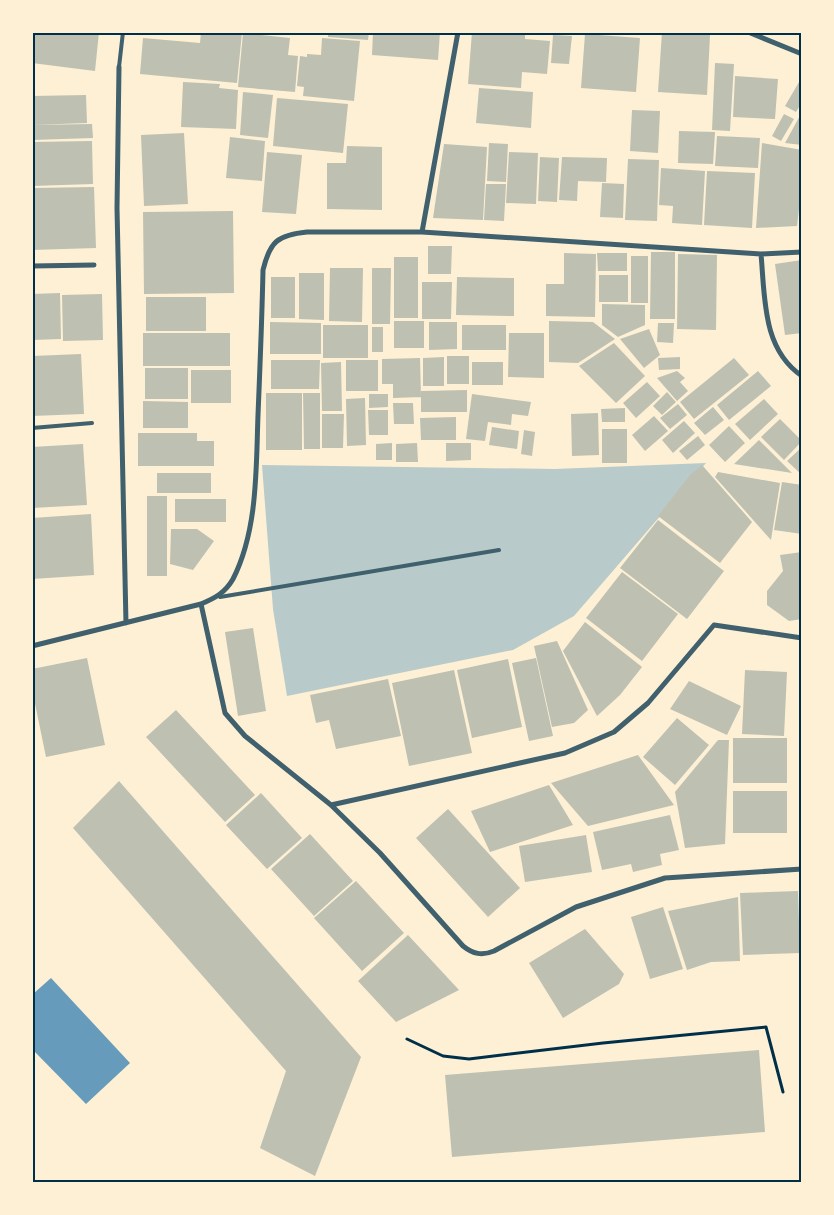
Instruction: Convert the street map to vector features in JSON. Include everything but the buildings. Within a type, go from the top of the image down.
[{"type":"street","points":[[422,232],[458,32]]},
{"type":"street","points":[[748,32],[802,54]]},
{"type":"street","points":[[118,67],[118,218],[126,623]]},
{"type":"street","points":[[32,646],[201,604],[220,597],[232,580],[242,553],[251,517],[256,477],[263,270],[267,254],[276,241],[290,234],[307,232],[422,232],[761,254],[802,252]]},
{"type":"street","points":[[761,254],[767,318],[772,340],[781,356],[802,376]]},
{"type":"street","points":[[32,266],[94,265]]},
{"type":"street","points":[[201,604],[225,713],[245,736],[331,805],[380,853],[463,946],[478,954],[486,955],[576,907],[665,878],[802,869]]},
{"type":"street","points":[[331,805],[565,753],[614,732],[648,703],[714,625],[802,638]]},
{"type":"lane","points":[[118,67],[123,32]]},
{"type":"lane","points":[[32,428],[92,423]]},
{"type":"lane","points":[[220,597],[499,550]]},
{"type":"path","points":[[407,1039],[443,1056],[469,1059],[603,1043],[766,1027],[783,1092]]},
{"type":"shaded area","points":[[706,463],[574,616],[513,650],[287,696],[273,609],[262,465],[555,469]]},
{"type":"water","points":[[51,978],[130,1063],[86,1104],[33,1050],[33,994]]}]
